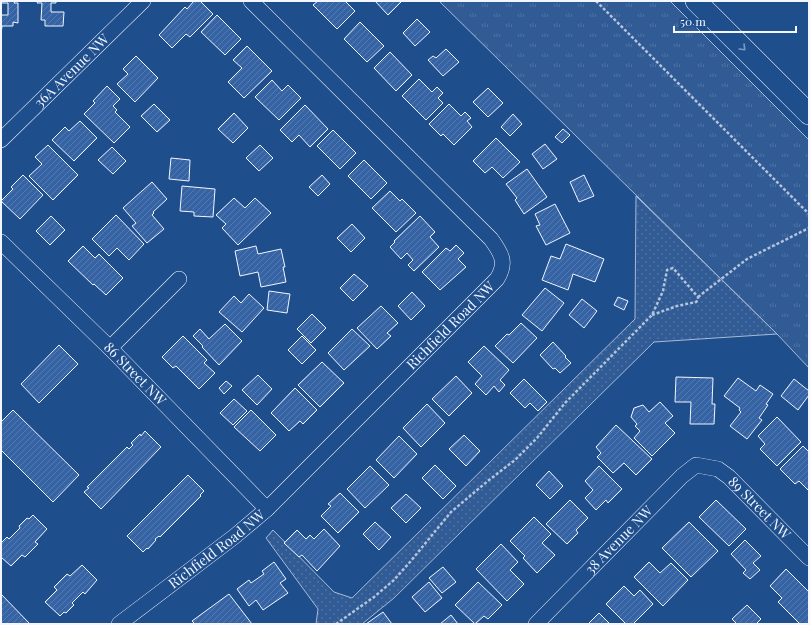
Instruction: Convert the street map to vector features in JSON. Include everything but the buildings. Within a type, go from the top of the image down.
[{"type":"main road","points":[[696,1],[809,114]]},
{"type":"street","name":"36A Avenue NW","points":[[1,140],[143,1]]},
{"type":"street","name":"Richfield Road NW","points":[[119,624],[267,509],[497,280],[502,271],[502,261],[499,250],[491,239],[251,1]]},
{"type":"street","name":"86 Street NW","points":[[1,242],[110,348],[267,509]]},
{"type":"street","points":[[110,348],[179,279]]},
{"type":"street","name":"38 Avenue NW","points":[[536,624],[682,476],[696,465],[706,466]]},
{"type":"street","name":"89 Street NW","points":[[706,466],[718,469],[729,477],[809,558]]},
{"type":"path","points":[[596,1],[809,214]]},
{"type":"path","points":[[652,314],[696,302],[698,297],[747,259],[809,228]]},
{"type":"path","points":[[336,624],[374,597],[394,580],[452,512],[515,460],[537,438],[566,403],[652,314],[663,290],[667,270],[673,268],[698,297]]},
{"type":"green space","points":[[439,1],[670,1],[809,140],[809,368],[777,334]]},
{"type":"green space","points":[[636,196],[777,334],[654,342],[394,598],[362,624],[316,624],[318,609],[266,538],[273,530],[334,592],[352,598],[635,319]]}]
